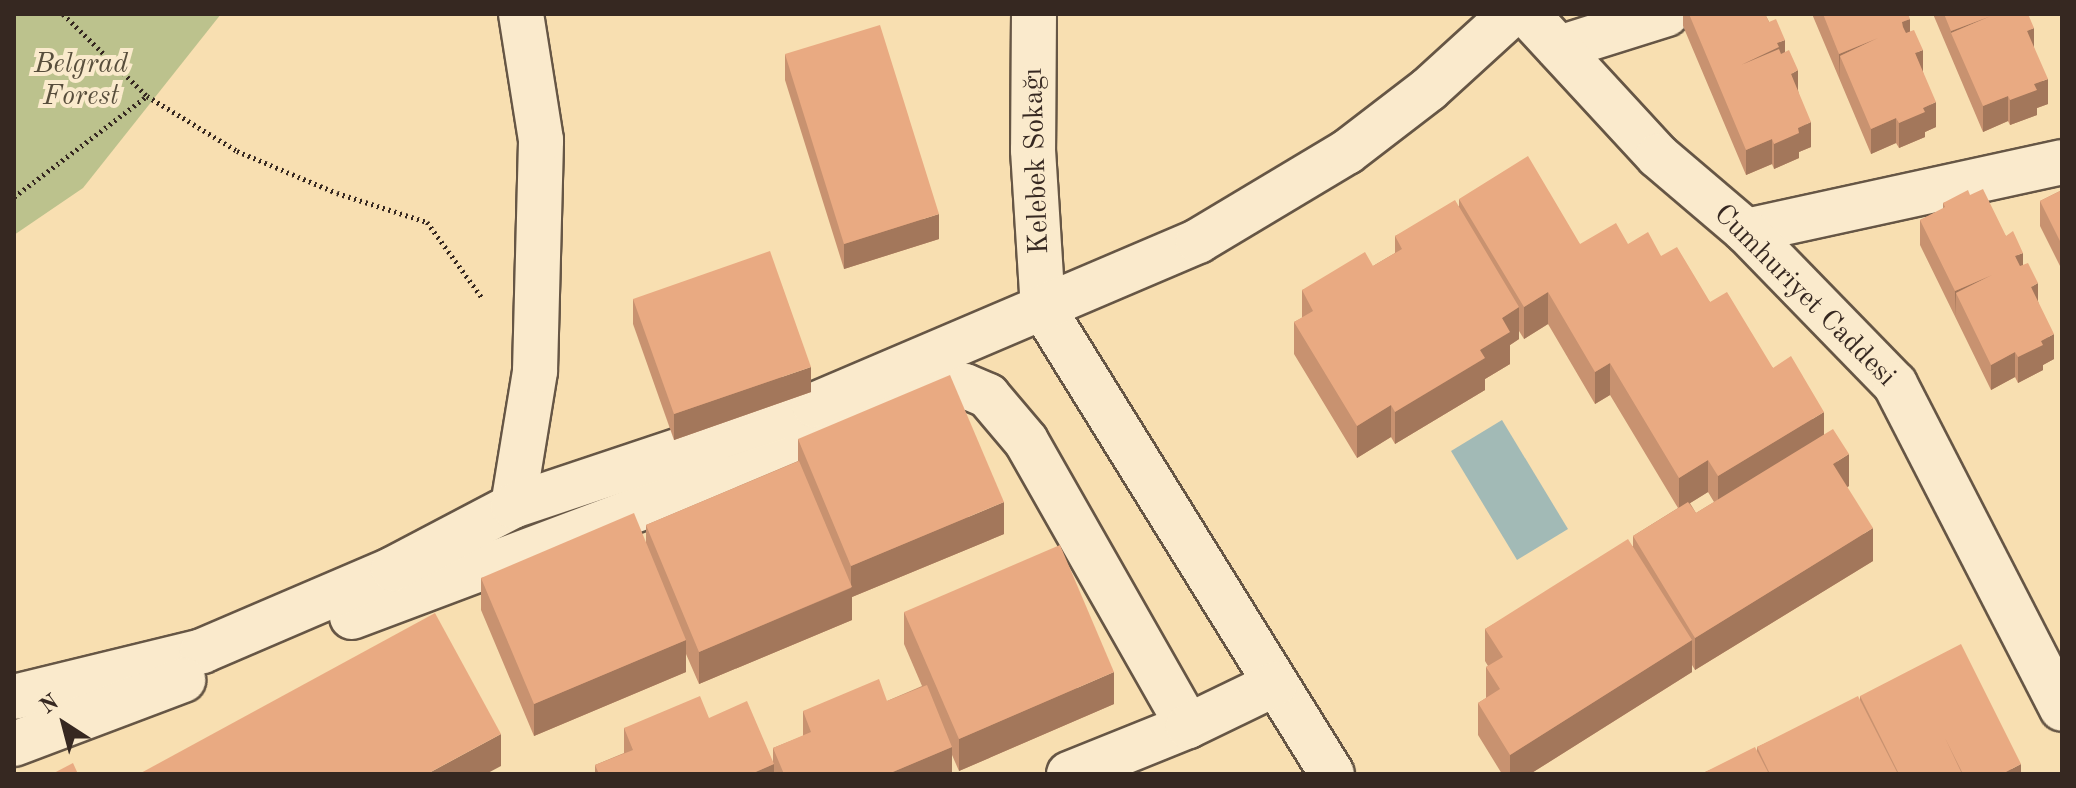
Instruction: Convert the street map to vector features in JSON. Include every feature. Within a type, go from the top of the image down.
[{"type":"street","points":[[513,506],[535,371],[541,140],[521,14]]},
{"type":"street","name":"Kelebek Sokağı","points":[[1034,14],[1033,150],[1043,308]]},
{"type":"street","points":[[14,697],[202,651],[393,569],[513,506],[814,405],[1198,241],[1347,152],[1429,89],[1511,14]]},
{"type":"street","name":"Cumhuriyet Caddesi","points":[[1527,14],[1658,156],[1746,231],[1895,384],[2062,709]]},
{"type":"street","points":[[1559,48],[1667,14]]},
{"type":"street","points":[[1746,231],[2062,162]]},
{"type":"street","points":[[1043,308],[1332,774]]},
{"type":"street","points":[[14,744],[965,386],[988,396],[1026,441],[1188,726]]},
{"type":"street","points":[[1069,774],[1188,726],[1275,684]]},
{"type":"path","points":[[63,14],[147,96],[237,151],[337,193],[427,222],[535,371]]},
{"type":"path","points":[[14,197],[147,96]]},
{"type":"green space","name":"Belgrad Forest","points":[[14,14],[221,14],[83,188],[14,235]]},
{"type":"water","points":[[1502,420],[1568,529],[1517,560],[1451,451]]},
{"type":"building","points":[[1689,14],[1765,14],[1769,22],[1776,19],[1785,40],[1777,43],[1779,47],[1741,65],[1779,49],[1781,54],[1789,50],[1798,70],[1791,74],[1811,122],[1798,128],[1799,133],[1774,144],[1772,139],[1746,150]]},
{"type":"building","points":[[1823,14],[1908,14],[1910,19],[1902,22],[1903,27],[1906,33],[1914,30],[1923,50],[1915,53],[1936,102],[1923,108],[1925,112],[1899,123],[1896,118],[1871,129],[1840,56],[1878,38],[1839,54]]},
{"type":"building","points":[[1944,14],[2028,14],[2034,28],[2027,31],[2048,79],[2034,84],[2037,90],[2010,100],[2008,96],[1983,106],[1951,33],[1991,16],[1951,31]]},
{"type":"building","points":[[880,25],[939,214],[844,244],[785,54]]},
{"type":"building","points":[[1528,156],[1580,244],[1616,223],[1628,244],[1648,232],[1661,256],[1677,247],[1710,302],[1727,292],[1773,368],[1791,356],[1824,412],[1718,476],[1708,460],[1679,478],[1610,363],[1595,372],[1548,292],[1524,307],[1459,199]]},
{"type":"building","points":[[1983,189],[2006,236],[2013,231],[2023,253],[2015,256],[2020,266],[2028,263],[2038,283],[2031,287],[2054,334],[2041,341],[2043,345],[2018,357],[2015,352],[1991,365],[1956,293],[1992,275],[1955,291],[1920,220],[1968,190],[1970,195]]},
{"type":"building","points":[[2062,190],[2062,245],[2040,201]]},
{"type":"building","points":[[1455,200],[1519,307],[1502,318],[1510,332],[1480,350],[1485,358],[1395,412],[1391,405],[1357,426],[1294,322],[1313,311],[1302,290],[1365,252],[1373,266],[1402,249],[1395,236]]},
{"type":"building","points":[[770,251],[811,367],[674,414],[633,299]]},
{"type":"building","points":[[950,375],[1004,502],[851,566],[798,439]]},
{"type":"building","points":[[1833,429],[1849,454],[1833,464],[1873,528],[1695,638],[1633,536],[1688,502],[1696,513]]},
{"type":"building","points":[[799,461],[852,587],[699,652],[646,525]]},
{"type":"building","points":[[634,513],[686,640],[534,704],[481,578]]},
{"type":"building","points":[[1628,539],[1692,640],[1510,755],[1478,703],[1500,689],[1486,667],[1503,657],[1485,629]]},
{"type":"building","points":[[1060,545],[1114,672],[959,739],[904,612]]},
{"type":"building","points":[[435,613],[501,734],[427,774],[139,774]]},
{"type":"building","points":[[1961,644],[2021,764],[2002,774],[1963,774],[1945,738],[1962,774],[1899,774],[1860,696]]},
{"type":"building","points":[[879,679],[887,701],[927,685],[952,747],[888,774],[784,774],[773,748],[811,732],[803,711]]},
{"type":"building","points":[[700,696],[709,718],[747,701],[774,764],[751,774],[599,774],[595,765],[633,750],[624,728]]},
{"type":"building","points":[[1858,696],[1898,774],[1770,774],[1757,747]]},
{"type":"building","points":[[1755,747],[1769,774],[1705,772]]},
{"type":"building","points":[[73,763],[78,774],[52,774]]}]
